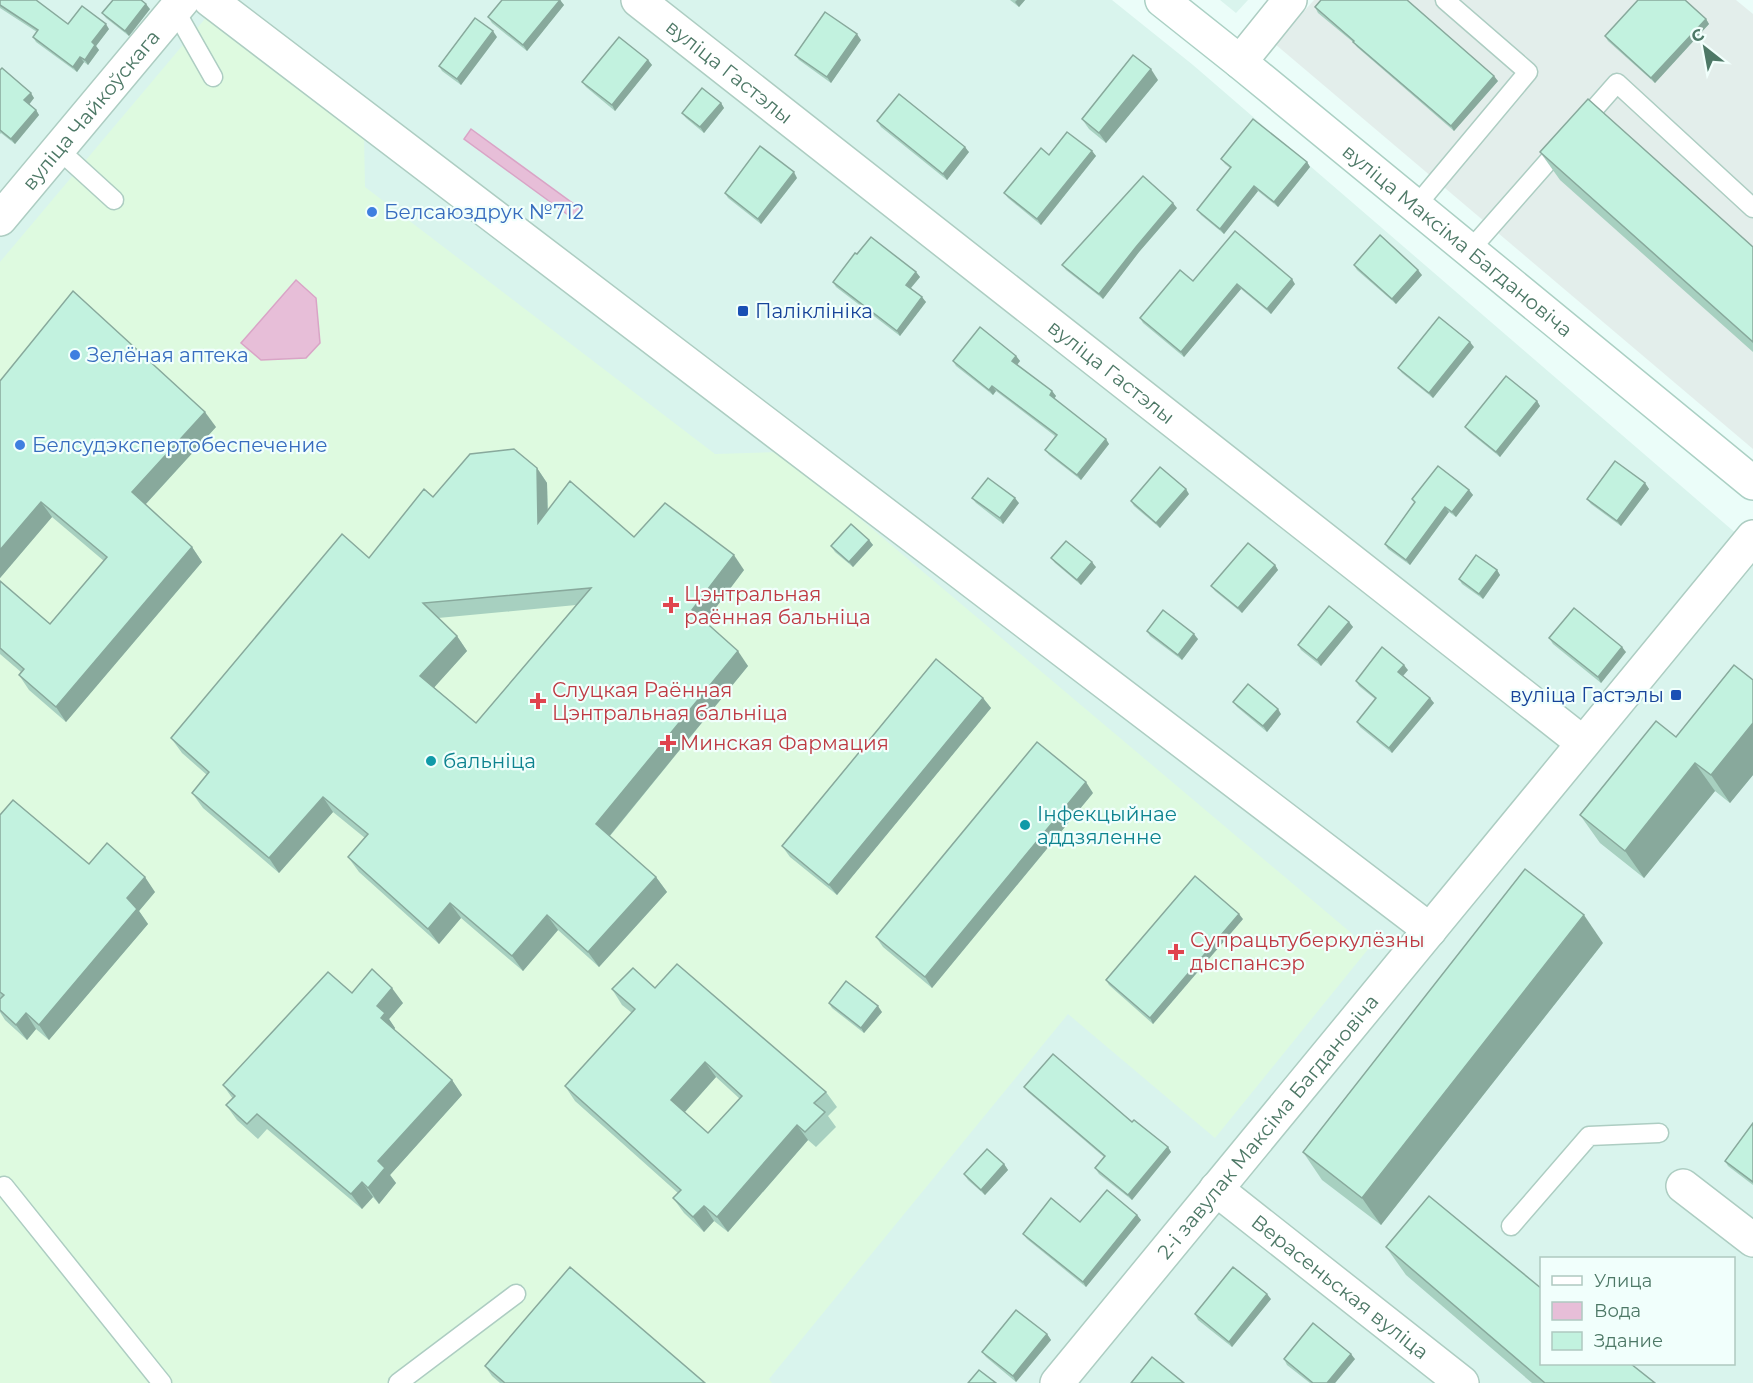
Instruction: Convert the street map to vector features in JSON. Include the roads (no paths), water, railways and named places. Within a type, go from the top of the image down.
[{"type":"street","points":[[210,0],[1430,930]]},
{"type":"street","name":"вуліца Гастэлы","points":[[638,0],[1583,743]]},
{"type":"street","name":"вуліца Максіма Багдановіча","points":[[1162,0],[1753,483]]},
{"type":"street","points":[[1240,62],[1290,0]]},
{"type":"street","name":"вуліца Чайкоўскага","points":[[0,219],[179,5]]},
{"type":"street","name":"2-і завулак Максіма Багдановіча","points":[[1057,1383],[1753,537]]},
{"type":"street","points":[[1683,1186],[1753,1240]]},
{"type":"street","name":"Верасеньская вуліца","points":[[1216,1189],[1462,1383]]},
{"type":"lane","points":[[1416,206],[1528,72],[1445,0]]},
{"type":"lane","points":[[179,5],[213,76]]},
{"type":"lane","points":[[1470,250],[1617,83],[1753,208]]},
{"type":"lane","points":[[58,149],[114,200]]},
{"type":"lane","points":[[1511,1226],[1589,1136],[1659,1132]]},
{"type":"lane","points":[[4,1186],[162,1383]]},
{"type":"lane","points":[[398,1383],[516,1294]]},
{"type":"water","points":[[471,129],[582,210],[575,220],[464,139]]},
{"type":"water","points":[[296,280],[316,298],[320,343],[306,358],[261,360],[241,343]]},
{"type":"place","name":"Белсаюздрук №712","points":[[372,212]]},
{"type":"place","name":"Паліклініка","points":[[743,311]]},
{"type":"place","name":"Зелёная аптека","points":[[75,355]]},
{"type":"place","name":"Белсудэкспертобеспечение","points":[[20,445]]},
{"type":"place","name":"Цэнтральная раённая бальніца","points":[[671,605]]},
{"type":"place","name":"вуліца Гастэлы","points":[[1676,695]]},
{"type":"place","name":"Слуцкая Раённая Цэнтральная бальніца","points":[[538,701]]},
{"type":"place","name":"Минская Фармация","points":[[668,743]]},
{"type":"place","name":"бальніца","points":[[431,761]]},
{"type":"place","name":"Інфекцыйнае аддзяленне","points":[[1025,825]]},
{"type":"place","name":"Супрацьтуберкулёзны дыспансэр","points":[[1176,952]]}]
